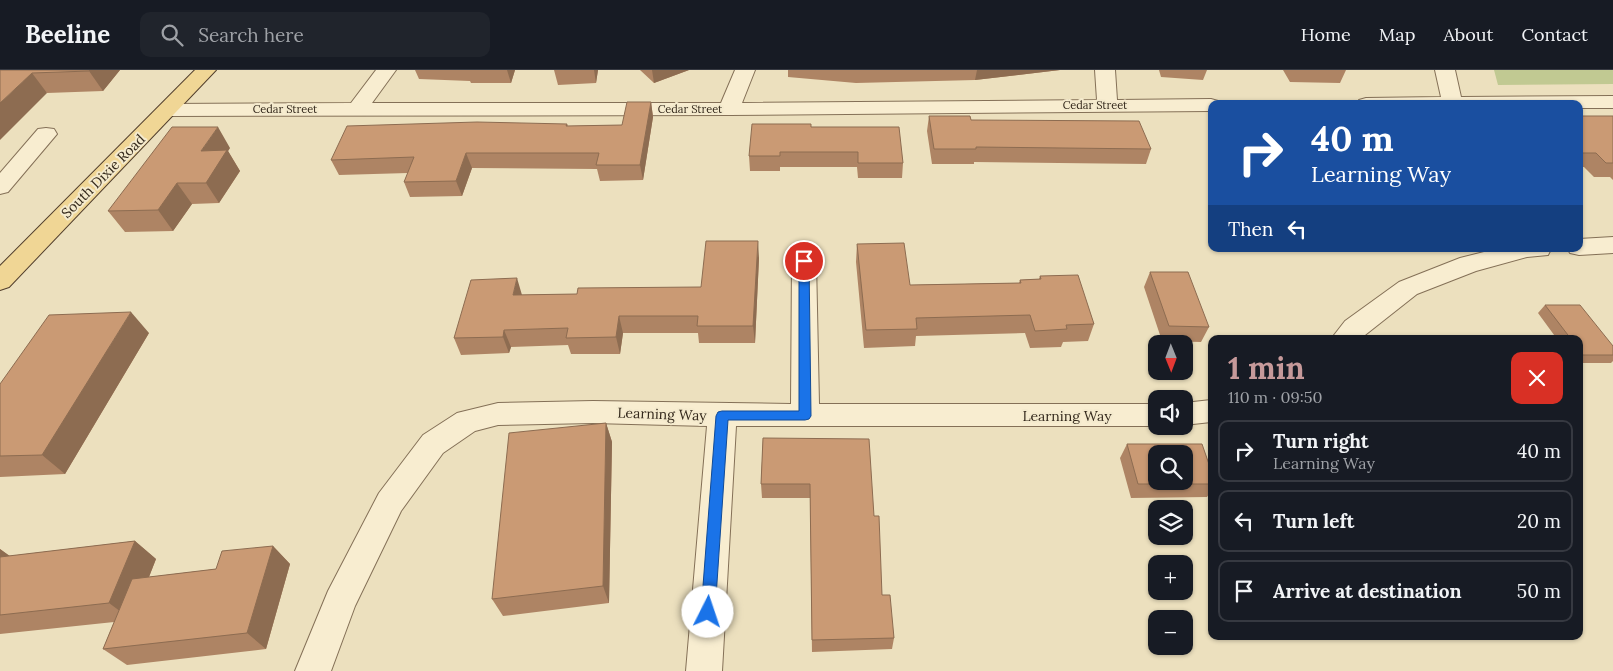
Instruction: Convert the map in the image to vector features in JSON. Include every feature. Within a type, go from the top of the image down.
[{"type":"main road","name":"South Dixie Road","points":[[2,277],[206,70]]},
{"type":"street","points":[[357,109],[386,70]]},
{"type":"street","points":[[729,109],[745,70]]},
{"type":"street","points":[[1105,70],[1107,105]]},
{"type":"street","points":[[1445,70],[1451,100]]},
{"type":"street","points":[[1583,102],[1613,102]]},
{"type":"street","name":"Cedar Street","points":[[168,110],[729,109],[1208,105]]},
{"type":"street","points":[[0,187],[46,134]]},
{"type":"street","points":[[1583,247],[1613,245]]},
{"type":"street","points":[[1348,335],[1354,328],[1408,288],[1469,264],[1515,252]]},
{"type":"street","points":[[804,261],[805,416]]},
{"type":"street","name":"Learning Way","points":[[313,671],[340,602],[390,502],[432,444],[467,421],[498,414],[593,412],[722,416],[1148,415]]},
{"type":"street","points":[[1193,413],[1208,412]]},
{"type":"street","points":[[704,671],[722,416]]},
{"type":"green space","points":[[1494,70],[1613,70],[1613,84],[1498,85]]},
{"type":"building","points":[[0,70],[90,70],[32,73],[0,103]]},
{"type":"building","points":[[627,102],[651,102],[640,165],[596,165],[599,153],[466,153],[456,181],[404,182],[414,157],[331,160],[347,126],[477,122],[567,124],[566,126],[622,125]]},
{"type":"building","points":[[929,116],[970,116],[971,120],[1139,121],[1151,149],[976,147],[976,149],[934,149]]},
{"type":"building","points":[[1583,116],[1613,116],[1613,163],[1606,163],[1596,153],[1583,153]]},
{"type":"building","points":[[752,124],[811,124],[811,127],[899,127],[903,163],[858,163],[858,152],[780,152],[780,156],[749,156]]},
{"type":"building","points":[[172,127],[218,127],[201,151],[227,150],[206,183],[177,183],[158,210],[108,211]]},
{"type":"building","points":[[706,241],[758,241],[753,326],[697,326],[698,316],[619,316],[616,337],[566,338],[568,328],[504,330],[503,337],[454,338],[471,280],[517,278],[513,295],[577,294],[578,288],[701,287]]},
{"type":"building","points":[[904,243],[910,285],[1021,283],[1020,280],[1041,279],[1040,276],[1078,275],[1094,324],[1066,325],[1067,329],[1035,331],[1030,315],[916,318],[917,329],[866,330],[857,244]]},
{"type":"building","points":[[1150,272],[1188,272],[1209,327],[1169,326]]},
{"type":"building","points":[[1545,305],[1580,305],[1613,346],[1613,355],[1583,355],[1583,335],[1568,335]]},
{"type":"building","points":[[131,312],[42,455],[0,456],[0,384],[49,315]]},
{"type":"building","points":[[606,423],[603,586],[492,599],[509,433]]},
{"type":"building","points":[[763,438],[869,439],[874,516],[879,516],[882,595],[890,595],[894,638],[812,640],[810,484],[761,484]]},
{"type":"building","points":[[1127,444],[1202,444],[1208,461],[1208,484],[1193,484],[1193,445],[1148,445],[1148,484],[1138,484]]},
{"type":"building","points":[[135,541],[109,603],[0,615],[0,557]]},
{"type":"building","points":[[273,546],[247,633],[103,649],[132,579],[216,569],[222,551]]},
{"type":"route","points":[[708,612],[722,416],[805,416],[804,261]]}]
